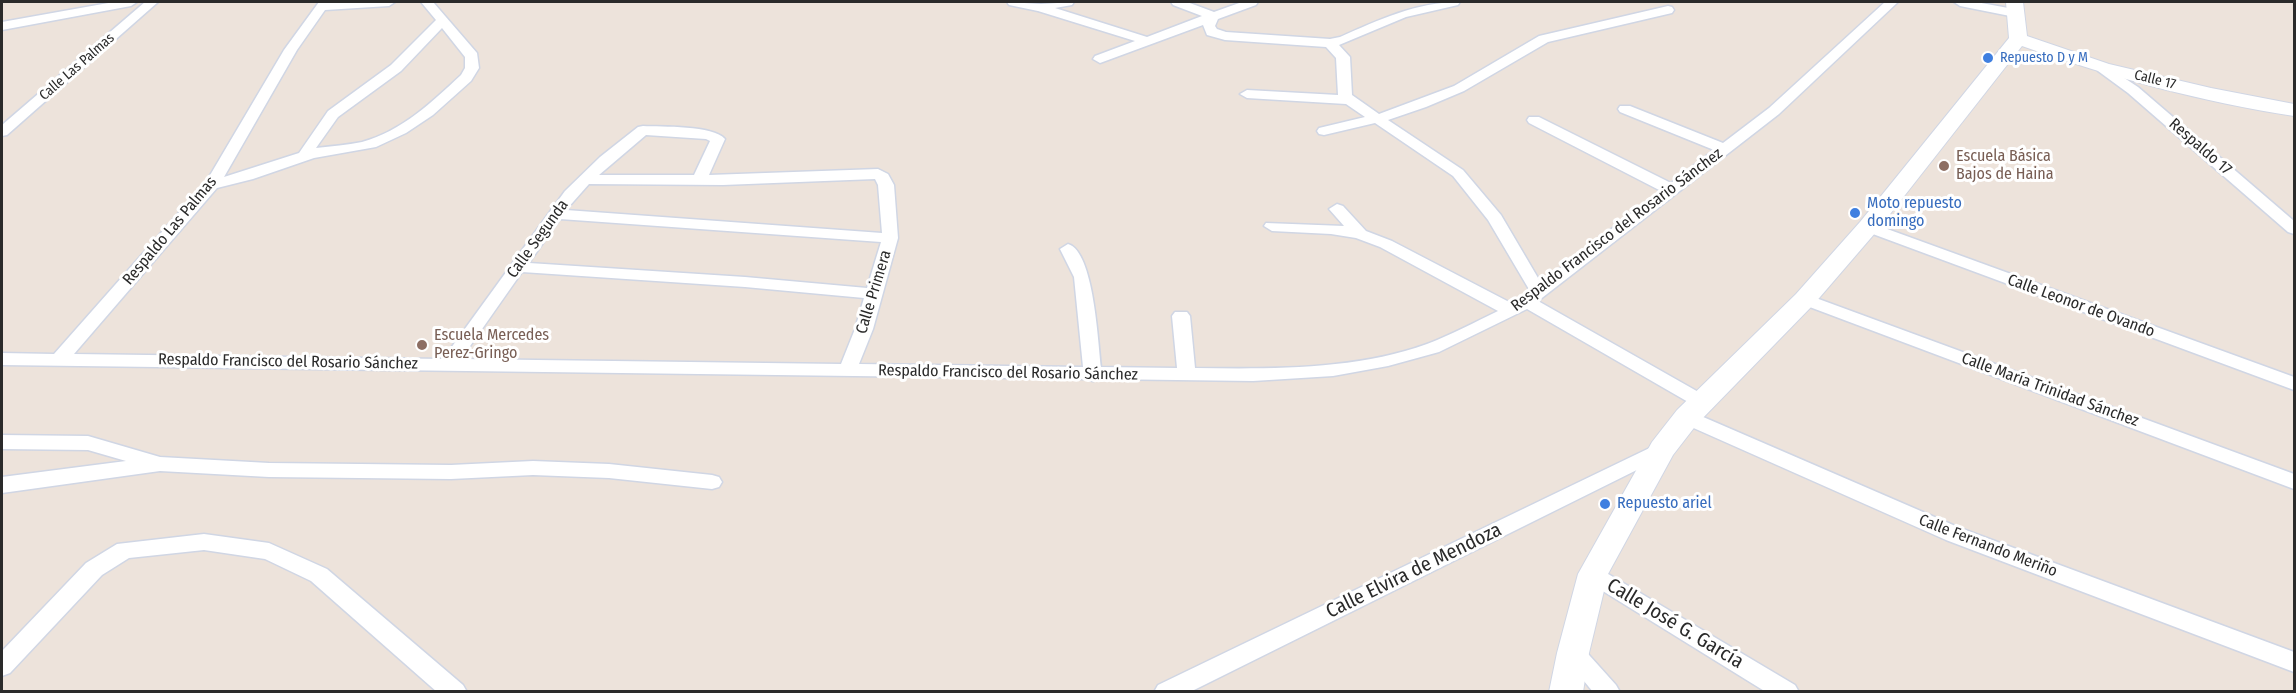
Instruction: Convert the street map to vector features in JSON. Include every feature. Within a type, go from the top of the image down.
[{"type":"main road","points":[[1566,692],[1573,653],[1593,574],[1662,449],[1695,410],[1804,298],[1868,227],[2018,39],[2014,7]]},
{"type":"main road","name":"Calle 17","points":[[2018,39],[2103,68],[2211,94],[2295,110]]},
{"type":"street","points":[[2,26],[131,2]]},
{"type":"street","name":"Calle Las Palmas","points":[[2,132],[152,2]]},
{"type":"street","points":[[324,4],[389,2]]},
{"type":"street","points":[[212,184],[243,178],[305,155],[356,148],[385,140],[429,113],[471,72],[473,64],[472,56],[427,2]]},
{"type":"street","points":[[1013,2],[1041,8],[1147,41]]},
{"type":"street","points":[[1041,8],[1068,2]]},
{"type":"street","points":[[1177,2],[1213,16]]},
{"type":"street","points":[[1100,59],[1252,2]]},
{"type":"street","points":[[1213,16],[1209,26],[1212,32],[1226,36],[1330,43],[1344,40],[1401,14],[1454,2]]},
{"type":"street","name":"Respaldo Francisco del Rosario Sánchez","points":[[2,359],[449,363],[1093,375],[1254,375],[1333,370],[1388,360],[1433,348],[1526,302],[1774,111],[1892,2]]},
{"type":"street","points":[[1960,2],[2014,7]]},
{"type":"street","name":"Respaldo Las Palmas","points":[[59,359],[212,184],[291,50],[324,4]]},
{"type":"street","points":[[1324,131],[1379,120],[1445,95],[1544,39],[1668,10]]},
{"type":"street","points":[[305,155],[333,114],[396,68],[442,21]]},
{"type":"street","points":[[1330,43],[1343,56],[1344,95],[1347,100],[1442,161],[1471,187],[1495,218],[1526,302]]},
{"type":"street","name":"Respaldo 17","points":[[2103,68],[2133,90],[2295,229]]},
{"type":"street","points":[[1247,94],[1347,100]]},
{"type":"street","points":[[1625,109],[1725,149]]},
{"type":"street","points":[[1533,120],[1672,190]]},
{"type":"street","name":"Calle Segunda","points":[[449,363],[554,214],[584,179],[643,130],[708,135],[718,140],[699,180]]},
{"type":"street","name":"Calle Primera","points":[[699,180],[878,174],[883,177],[886,185],[890,238],[864,329],[847,370]]},
{"type":"street","points":[[584,179],[699,180]]},
{"type":"street","points":[[1337,209],[1360,234]]},
{"type":"street","points":[[554,214],[890,238]]},
{"type":"street","name":"Calle Fernando Meriño","points":[[1272,226],[1331,229],[1360,234],[1526,302],[1695,410],[1953,534],[2295,662]]},
{"type":"street","name":"Calle Leonor de Ovando","points":[[1868,227],[2295,384]]},
{"type":"street","points":[[1068,249],[1082,277],[1093,375]]},
{"type":"street","points":[[518,267],[745,282],[875,294]]},
{"type":"street","name":"Calle María Trinidad Sánchez","points":[[1804,298],[2295,482]]},
{"type":"street","points":[[1181,316],[1187,375]]},
{"type":"street","points":[[2,442],[88,443],[160,464]]},
{"type":"street","name":"Calle Elvira de Mendoza","points":[[1166,692],[1662,449]]},
{"type":"street","points":[[2,485],[160,464],[268,470],[451,472],[543,468],[609,471],[712,482]]},
{"type":"street","points":[[2,666],[94,569],[125,550],[204,542],[269,551],[319,574],[455,692]]},
{"type":"street","name":"Calle José G. García","points":[[1593,574],[1787,692]]},
{"type":"street","points":[[1573,653],[1608,692]]},
{"type":"place","name":"Repuesto D y M","points":[[1988,58]]},
{"type":"place","name":"Escuela Básica Bajos de Haina","points":[[1944,166]]},
{"type":"place","name":"Moto repuesto domingo","points":[[1855,213]]},
{"type":"place","name":"Escuela Mercedes Perez-Gringo","points":[[422,345]]},
{"type":"place","name":"Repuesto ariel","points":[[1605,504]]}]
